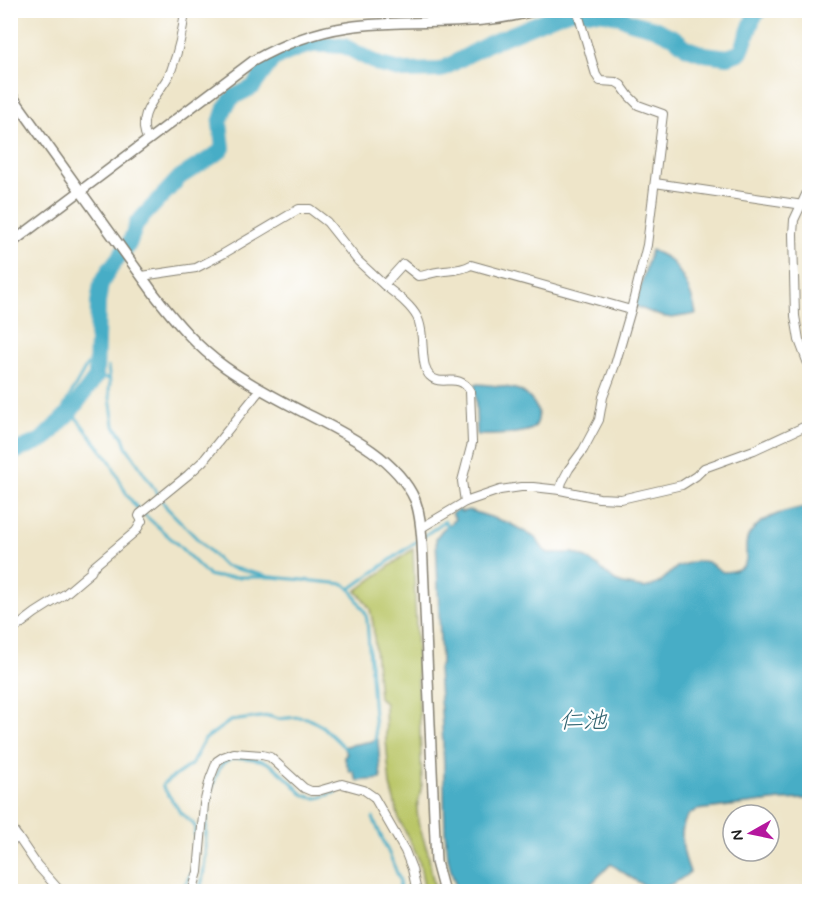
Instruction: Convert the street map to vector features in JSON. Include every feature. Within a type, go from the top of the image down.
[{"type":"street","points":[[148,140],[144,133],[144,120],[150,105],[170,73],[178,48],[185,10]]},
{"type":"street","points":[[10,244],[253,61],[288,43],[350,27],[469,21],[514,16],[536,10]]},
{"type":"street","points":[[560,490],[569,469],[583,450],[599,420],[603,398],[631,310],[647,244],[663,114],[638,105],[616,82],[600,81],[596,75],[577,12]]},
{"type":"street","points":[[10,93],[176,322],[197,345],[224,367],[260,390],[351,437],[373,451],[391,467],[414,499],[421,534],[436,862],[444,891]]},
{"type":"street","points":[[655,183],[810,206]]},
{"type":"street","points":[[810,186],[794,220],[795,316],[799,340],[810,369]]},
{"type":"street","points":[[142,276],[196,268],[299,209],[310,209],[327,222],[358,261],[405,303],[417,317],[422,330],[426,370],[430,377],[459,381],[466,384],[470,391],[472,443],[462,482],[465,501]]},
{"type":"street","points":[[384,285],[403,264],[418,276],[465,269],[471,265],[631,310]]},
{"type":"street","points":[[10,632],[65,594],[136,531],[142,521],[139,516],[203,461],[260,390]]},
{"type":"street","points":[[421,534],[465,501],[500,490],[520,487],[621,499],[682,485],[704,468],[754,450],[810,424]]},
{"type":"street","points":[[192,891],[198,872],[202,819],[210,779],[217,761],[234,753],[270,757],[304,788],[311,791],[342,784],[364,790],[374,797],[405,851],[417,891]]},
{"type":"street","points":[[10,826],[37,865],[61,891]]},
{"type":"street","points":[[10,843],[18,837]]},
{"type":"green space","points":[[413,549],[422,784],[417,808],[418,822],[428,853],[435,891],[425,891],[419,860],[399,819],[390,785],[385,704],[379,697],[373,623],[370,609],[356,591]]},
{"type":"water","points":[[651,250],[672,262],[687,286],[696,314],[672,318],[635,306]]},
{"type":"water","points":[[475,384],[505,387],[524,393],[537,409],[536,426],[521,432],[477,435]]},
{"type":"water","name":"仁池","points":[[809,506],[809,799],[721,803],[721,807],[697,810],[685,821],[682,835],[685,859],[690,872],[668,886],[649,887],[611,864],[584,891],[458,891],[449,863],[445,835],[438,669],[441,664],[436,538],[455,519],[452,513],[459,509],[461,512],[469,510],[509,523],[536,538],[548,553],[574,553],[598,566],[615,581],[644,588],[659,583],[677,567],[692,562],[708,562],[723,572],[742,567],[745,563],[747,539],[750,533],[762,521],[777,514]]},
{"type":"water","points":[[378,740],[381,779],[357,781],[353,771],[350,772],[344,757],[347,754],[344,749],[346,746]]},
{"type":"waterway","points":[[10,454],[45,439],[71,411],[96,377],[98,303],[101,284],[129,244],[137,223],[180,177],[223,148],[220,123],[225,108],[233,97],[253,87],[273,59],[312,45],[344,46],[380,65],[404,71],[441,70],[488,44],[571,11],[618,16],[654,28],[675,38],[687,48],[704,54],[728,57],[741,52],[753,19],[759,10]]},
{"type":"waterway","points":[[10,446],[37,435],[62,410],[87,365]]},
{"type":"waterway","points":[[108,367],[114,425],[167,508],[224,566],[267,576]]},
{"type":"waterway","points":[[96,377],[109,379]]},
{"type":"waterway","points":[[71,411],[110,461],[127,495],[137,508],[208,575],[272,577],[344,584],[350,589],[445,521],[448,529]]},
{"type":"waterway","points":[[351,590],[365,612],[367,620],[376,743]]},
{"type":"waterway","points":[[178,892],[193,870],[195,827],[181,813],[163,784],[192,764],[204,740],[230,721],[269,716],[278,719],[298,717],[307,718],[322,726],[347,750]]},
{"type":"waterway","points":[[199,892],[204,867],[208,804],[218,771],[225,762],[230,759],[245,758],[267,763],[279,770],[302,793],[313,798],[336,792]]},
{"type":"waterway","points":[[373,818],[400,881],[399,892]]}]
